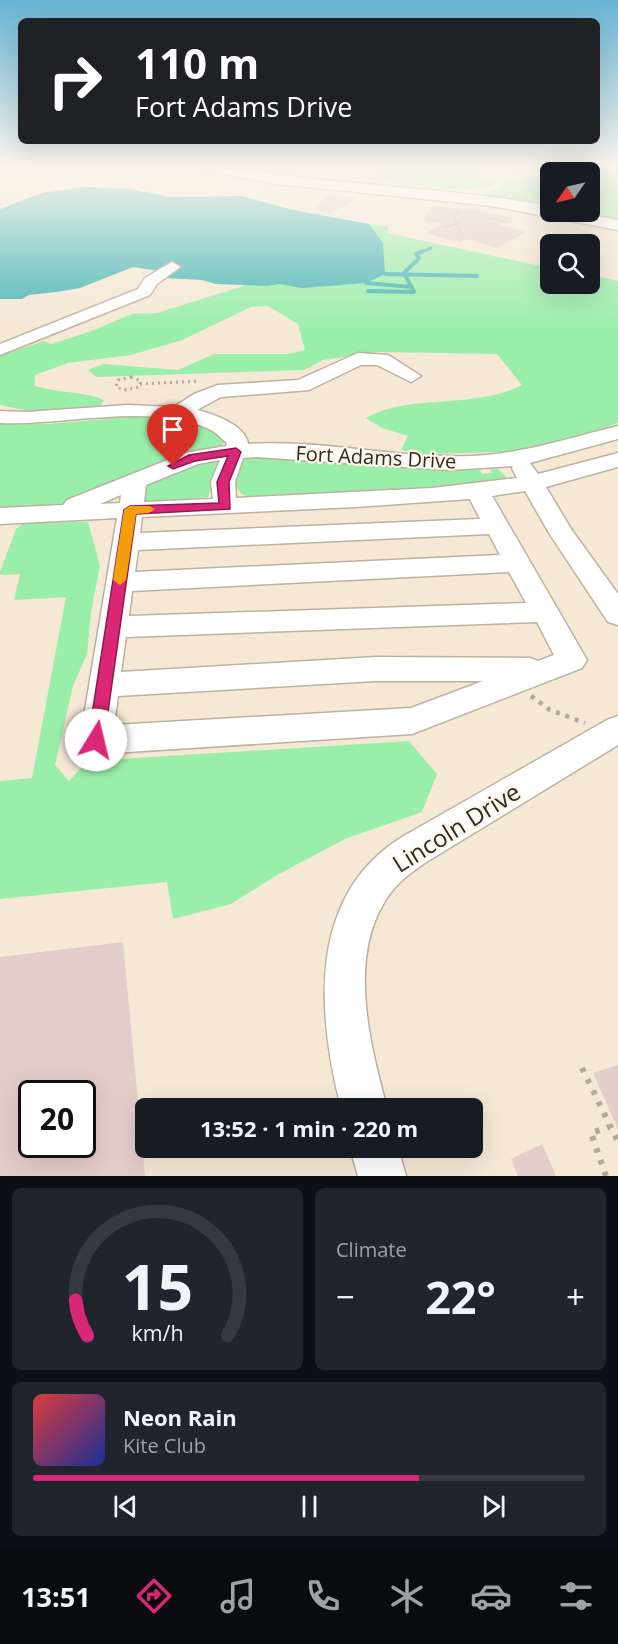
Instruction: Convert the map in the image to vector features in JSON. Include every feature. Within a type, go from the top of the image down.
[{"type":"main road","points":[[603,222],[618,225]]},
{"type":"street","points":[[0,350],[144,292],[151,281],[172,267]]},
{"type":"street","points":[[180,412],[201,398],[218,391],[295,388],[318,379],[342,364],[369,358],[387,362],[411,376]]},
{"type":"street","points":[[0,417],[33,420],[148,411],[180,412],[214,422],[232,434],[238,442],[223,482],[225,506]]},
{"type":"street","name":"Fort Adams Drive","points":[[55,513],[193,458],[236,452],[328,452],[448,463],[519,459],[568,449],[618,432]]},
{"type":"street","points":[[519,459],[566,542],[618,615]]},
{"type":"street","name":"Fort Adams Drive","points":[[0,516],[477,491],[586,471],[618,460]]},
{"type":"street","points":[[135,482],[96,740],[412,721],[572,660],[477,491]]},
{"type":"street","points":[[126,542],[496,526]]},
{"type":"street","points":[[119,582],[517,563]]},
{"type":"street","points":[[113,627],[545,612]]},
{"type":"street","points":[[105,685],[376,669],[532,675]]},
{"type":"street","name":"Lincoln Drive","points":[[361,1098],[357,1085],[344,988],[350,936],[361,905],[373,884],[393,864],[415,849],[615,732]]},
{"type":"street","points":[[377,1158],[382,1176]]},
{"type":"path","points":[[444,227],[457,224],[459,231]]},
{"type":"path","points":[[140,384],[141,381],[131,377],[118,380],[116,387],[126,390],[139,387],[140,384],[219,381],[218,391]]},
{"type":"path","points":[[532,675],[538,703],[591,726],[615,732]]},
{"type":"path","points":[[582,1068],[617,1142]]},
{"type":"path","points":[[606,1176],[591,1133],[609,1127]]},
{"type":"green space","points":[[258,222],[357,222],[389,227],[387,233],[540,266],[540,294],[600,294],[600,277],[618,281],[618,423],[534,451],[424,454],[401,450],[408,436],[382,428],[366,418],[384,410],[422,403],[484,397],[503,393],[522,385],[497,354],[379,352],[323,360],[304,370],[96,377],[88,370],[103,364],[178,370],[214,354],[288,354],[305,350],[298,324],[268,306],[251,307],[182,340],[131,355],[68,363],[35,375],[35,386],[104,400],[97,410],[34,412],[0,405],[0,356],[44,341],[51,344],[89,332],[132,314],[157,313],[243,286],[252,274]]},
{"type":"green space","points":[[166,414],[207,425],[226,441],[220,447],[62,505],[36,509],[35,506],[0,508],[0,421],[47,424]]},
{"type":"green space","points":[[312,456],[433,470],[480,470],[482,474],[492,473],[490,469],[498,469],[509,480],[505,485],[251,497],[243,495],[234,486],[245,458]]},
{"type":"green space","points":[[222,458],[208,497],[143,504],[145,485],[193,463]]},
{"type":"green space","points":[[88,522],[100,566],[91,612],[87,654],[73,686],[55,765],[69,781],[88,761],[409,741],[437,774],[422,812],[345,839],[277,875],[231,904],[173,919],[167,882],[0,899],[0,781],[32,778],[66,597],[14,600],[20,574],[0,575],[0,572],[16,529],[24,523]]},
{"type":"water","points":[[0,222],[357,222],[369,224],[383,243],[385,274],[366,283],[302,288],[279,284],[268,286],[216,284],[202,280],[163,278],[131,271],[84,289],[29,295],[22,299],[0,299]]},
{"type":"pier","points":[[133,267],[159,271],[148,277],[132,274],[86,291],[43,297],[46,294],[80,288]]},
{"type":"building","points":[[432,222],[505,222],[499,225],[526,232],[497,248],[465,239],[460,242],[426,233],[442,224]]},
{"type":"building","points":[[123,942],[138,1098],[135,1098],[135,1158],[143,1158],[145,1176],[0,1176],[0,957]]},
{"type":"building","points":[[618,1065],[618,1129],[593,1073]]},
{"type":"building","points":[[542,1144],[556,1176],[518,1176],[511,1159]]},
{"type":"waterway","points":[[419,253],[431,248]]},
{"type":"waterway","points":[[405,274],[419,258],[416,254],[423,251]]},
{"type":"waterway","points":[[385,274],[405,274]]},
{"type":"waterway","points":[[405,274],[477,276]]},
{"type":"waterway","points":[[405,274],[411,287]]},
{"type":"waterway","points":[[366,283],[411,287]]},
{"type":"waterway","points":[[368,291],[414,292],[411,287]]},
{"type":"slow traffic","points":[[120,580],[130,510],[149,509]]},
{"type":"route","points":[[96,740],[130,510],[225,506],[223,482],[236,452],[193,458],[173,466]]}]
